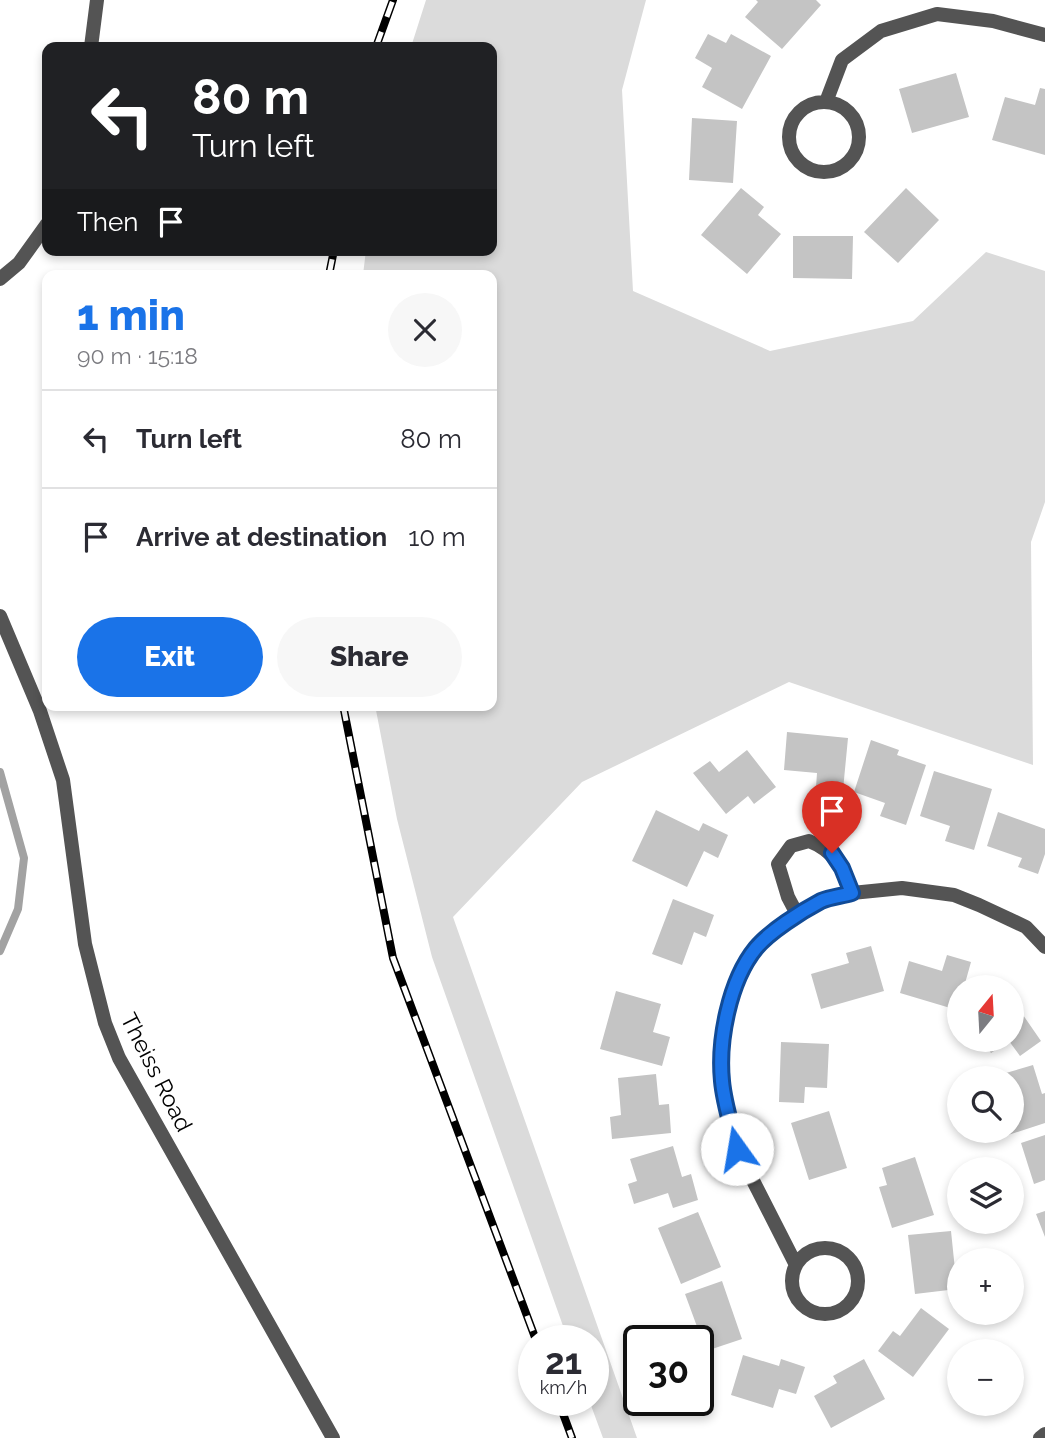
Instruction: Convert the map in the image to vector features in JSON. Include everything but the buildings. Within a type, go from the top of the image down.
[{"type":"street","points":[[92,42],[97,0]]},
{"type":"street","points":[[827,102],[842,60],[881,31],[892,27],[937,14],[993,21],[1045,35]]},
{"type":"street","points":[[827,102],[843,107],[852,115],[859,131],[855,156],[838,170],[820,172],[800,163],[790,147],[790,127],[801,110],[812,104],[827,102]]},
{"type":"street","points":[[0,279],[19,263],[42,230]]},
{"type":"street","name":"Theiss Road","points":[[0,616],[40,711],[63,780],[85,944],[105,1023],[119,1058],[333,1438]]},
{"type":"street","points":[[798,916],[788,897],[778,864],[791,846],[809,841],[832,853],[842,868],[852,893]]},
{"type":"street","points":[[795,1264],[811,1250],[822,1247],[842,1252],[856,1268],[858,1278],[853,1299],[846,1307],[824,1314],[812,1312],[795,1297],[792,1274],[795,1264],[737,1149],[722,1082],[722,1036],[738,979],[755,949],[774,932],[822,901],[852,893],[902,888],[954,895],[1026,927],[1045,947]]},
{"type":"street","points":[[1040,1438],[1045,1434]]},
{"type":"shaded area","points":[[426,0],[646,0],[622,90],[633,291],[770,351],[913,321],[986,252],[1045,271],[1045,502],[1031,542],[1033,765],[789,682],[582,782],[453,917],[597,1325],[563,1325],[432,957],[397,819],[376,711],[497,711],[497,270],[364,270],[365,256],[497,256],[497,42],[413,42]]},
{"type":"shaded area","points":[[609,1359],[623,1398],[623,1416],[629,1416],[637,1438],[603,1438],[595,1416],[609,1416]]},
{"type":"waterway","points":[[0,772],[24,858],[18,909],[0,951]]},
{"type":"railway","points":[[378,42],[393,0]]},
{"type":"railway","points":[[330,270],[333,256]]},
{"type":"railway","points":[[344,711],[393,958],[530,1325]]},
{"type":"railway","points":[[564,1416],[572,1438]]},
{"type":"route","points":[[737,1149],[722,1082],[722,1036],[729,1006],[738,979],[755,949],[774,932],[822,901],[852,893],[842,868],[832,853]]}]
